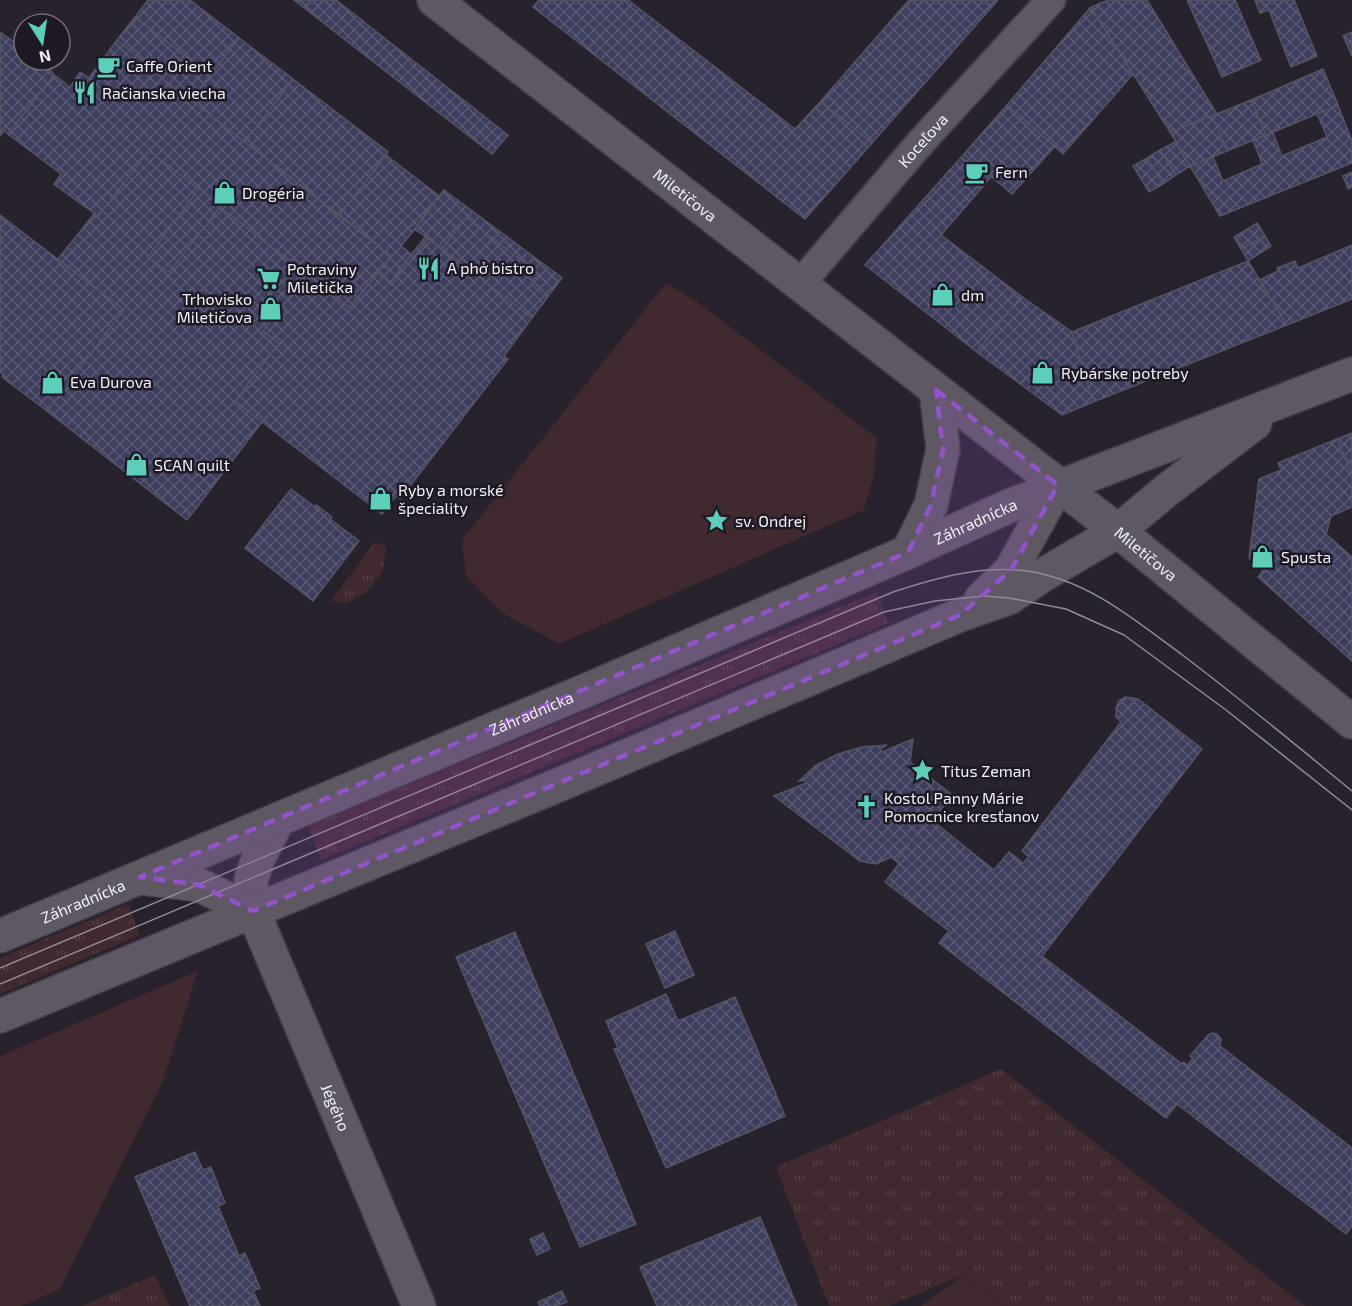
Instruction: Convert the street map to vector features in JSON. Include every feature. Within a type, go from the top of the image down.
[{"type":"street","name":"Koceľova","points":[[800,284],[921,142],[1051,0]]},
{"type":"street","name":"Miletičova","points":[[453,6],[800,284],[1118,531],[1352,722]]},
{"type":"street","name":"Záhradnícka","points":[[0,936],[908,552],[1058,485],[1352,374]]},
{"type":"street","points":[[908,552],[931,505],[943,449],[936,390]]},
{"type":"street","name":"Záhradnícka","points":[[0,1016],[572,780],[960,615],[1009,597],[1118,531],[1167,490],[1285,400]]},
{"type":"street","name":"Záhradnícka","points":[[960,615],[1011,570],[1058,485]]},
{"type":"street","name":"Jégého","points":[[278,820],[258,859],[251,879],[253,911],[418,1306]]},
{"type":"street","points":[[140,877],[199,885],[253,911]]},
{"type":"highlighted area","points":[[936,390],[1058,485],[1011,570],[960,615],[253,911],[199,885],[140,877],[908,552],[931,505],[943,449]]},
{"type":"green space","points":[[666,283],[696,301],[877,438],[874,474],[864,510],[559,644],[502,613],[466,576],[462,540]]},
{"type":"green space","points":[[375,542],[386,546],[383,571],[367,592],[347,603],[331,601]]},
{"type":"green space","points":[[877,592],[888,623],[321,860],[308,826]]},
{"type":"green space","points":[[128,904],[140,935],[0,994],[0,958]]},
{"type":"green space","points":[[198,971],[163,1081],[60,1289],[22,1306],[0,1306],[0,1056]]},
{"type":"green space","points":[[1001,1069],[1305,1306],[1004,1306],[964,1275],[888,1306],[829,1306],[776,1167]]},
{"type":"green space","points":[[155,1275],[170,1306],[81,1306]]},
{"type":"green space","points":[[964,1275],[1004,1306],[921,1306]]},
{"type":"building","points":[[148,0],[190,0],[239,38],[210,75],[135,17]]},
{"type":"building","points":[[294,0],[336,0],[508,135],[492,154]]},
{"type":"building","points":[[539,0],[628,0],[795,129],[821,101],[872,143],[805,219],[533,7]]},
{"type":"building","points":[[909,0],[998,0],[872,143],[821,101]]},
{"type":"building","points":[[1108,0],[1147,0],[1217,114],[1170,132],[1091,7]]},
{"type":"building","points":[[1187,0],[1235,0],[1261,60],[1222,77]]},
{"type":"building","points":[[1255,0],[1294,0],[1317,56],[1291,67],[1269,10],[1260,13]]},
{"type":"building","points":[[1091,7],[1133,74],[1063,154],[1007,105]]},
{"type":"building","points":[[135,17],[210,75],[191,100],[147,67],[143,67],[146,63],[117,40]]},
{"type":"building","points":[[0,32],[12,40],[12,72],[52,72],[54,75],[8,134],[4,131],[0,136]]},
{"type":"building","points":[[1352,32],[1352,56],[1343,36]]},
{"type":"building","points":[[239,38],[293,79],[245,142],[191,100]]},
{"type":"building","points":[[117,40],[146,63],[143,67],[147,67],[191,100],[391,256],[350,308],[220,207],[169,272],[148,257],[199,189],[149,151],[98,216],[54,184],[61,174],[8,134],[54,75],[70,87],[80,72],[89,78]]},
{"type":"building","points":[[1323,69],[1338,105],[1266,135],[1251,100]]},
{"type":"building","points":[[293,79],[388,152],[340,215],[245,142]]},
{"type":"building","points":[[1251,100],[1266,135],[1227,151],[1212,116]]},
{"type":"building","points":[[1007,105],[1055,146],[1012,194],[964,154]]},
{"type":"building","points":[[1338,105],[1352,141],[1352,163],[1220,216],[1190,166],[1213,157],[1223,181],[1262,164],[1253,140],[1273,133],[1282,156],[1327,137],[1317,114]]},
{"type":"building","points":[[1212,116],[1227,151],[1190,166],[1170,132]]},
{"type":"building","points":[[1175,142],[1190,166],[1176,175],[1160,150]]},
{"type":"building","points":[[1160,150],[1176,175],[1163,184],[1147,158]]},
{"type":"building","points":[[149,151],[199,189],[148,257],[169,272],[220,207],[307,274],[263,331],[279,343],[235,401],[262,422],[187,520],[47,411],[124,310],[58,259],[94,214],[98,216]]},
{"type":"building","points":[[964,154],[991,177],[941,235],[1021,296],[977,352],[865,265]]},
{"type":"building","points":[[386,155],[439,196],[401,246],[411,254],[395,275],[384,266],[391,256],[340,215]]},
{"type":"building","points":[[1147,158],[1163,184],[1149,192],[1133,166]]},
{"type":"building","points":[[1352,172],[1352,187],[1348,189],[1343,176]]},
{"type":"building","points":[[444,190],[562,278],[547,298],[531,284],[539,274],[466,218],[442,249],[415,229]]},
{"type":"building","points":[[0,215],[124,310],[47,411],[2,377],[3,374],[0,372]]},
{"type":"building","points":[[466,218],[539,274],[531,284],[547,298],[532,318],[442,249]]},
{"type":"building","points":[[1257,223],[1265,236],[1241,249],[1234,237]]},
{"type":"building","points":[[426,236],[428,238],[392,285],[377,273],[384,266],[395,275]]},
{"type":"building","points":[[1265,236],[1271,246],[1248,261],[1241,249]]},
{"type":"building","points":[[428,238],[532,318],[504,356],[508,359],[400,499],[396,496],[382,514],[235,401],[279,343],[263,331],[307,274],[350,308],[377,273],[392,285]]},
{"type":"building","points":[[1352,245],[1352,299],[1287,325],[1259,280],[1278,271],[1277,268],[1295,261],[1298,268]]},
{"type":"building","points":[[1248,261],[1287,325],[1093,402],[1072,332]]},
{"type":"building","points":[[1021,296],[1072,332],[1093,402],[1062,415],[977,352]]},
{"type":"building","points":[[1352,433],[1352,475],[1337,439]]},
{"type":"building","points":[[1337,439],[1352,475],[1352,507],[1331,516],[1326,534],[1352,557],[1352,661],[1258,577],[1263,571],[1249,558],[1259,479],[1281,470],[1278,463]]},
{"type":"building","points":[[291,489],[332,517],[330,519],[359,541],[313,601],[245,548]]},
{"type":"building","points":[[1125,697],[1138,699],[1202,749],[1042,956],[1182,1064],[1183,1062],[1188,1065],[1193,1058],[1190,1056],[1208,1035],[1217,1034],[1221,1039],[1220,1046],[1352,1148],[1352,1226],[1346,1234],[1177,1104],[1166,1118],[939,943],[949,931],[885,882],[899,864],[896,861],[929,818],[994,870],[1009,852],[1023,863],[1029,857],[1022,851],[1121,722],[1116,717],[1116,708],[1119,701]]},
{"type":"building","name":"Kostol Panny Márie Pomocnice kresťanov","points":[[913,739],[910,762],[952,795],[932,821],[929,818],[896,861],[891,857],[876,864],[860,861],[774,796],[806,783],[805,780],[799,781],[816,765],[838,754],[862,747],[887,745],[880,749],[882,752]]},
{"type":"building","points":[[675,931],[694,975],[665,988],[646,944]]},
{"type":"building","points":[[515,932],[636,1224],[580,1247],[456,957]]},
{"type":"building","points":[[666,994],[678,1021],[735,997],[785,1116],[666,1168],[614,1049],[618,1048],[606,1021]]},
{"type":"building","points":[[195,1152],[203,1170],[211,1167],[225,1203],[218,1206],[239,1256],[245,1253],[260,1288],[253,1291],[260,1306],[190,1306],[135,1177]]},
{"type":"building","points":[[760,1217],[797,1306],[657,1306],[640,1267]]},
{"type":"building","points":[[543,1233],[550,1249],[537,1255],[530,1239]]},
{"type":"building","points":[[562,1291],[567,1302],[556,1306],[540,1306],[538,1302]]},
{"type":"tram line","points":[[0,968],[893,592],[976,571],[1027,571],[1050,576],[1071,583],[1111,604],[1206,673],[1352,791]]},
{"type":"tram line","points":[[0,984],[884,612],[935,601],[984,596],[1009,598],[1066,609],[1124,635],[1226,710],[1352,810]]},
{"type":"place","name":"Caffe Orient","points":[[108,66]]},
{"type":"place","name":"Račianska viecha","points":[[84,93]]},
{"type":"place","name":"Fern","points":[[977,172]]},
{"type":"place","name":"Drogéria","points":[[224,193]]},
{"type":"place","name":"A phở bistro","points":[[429,268]]},
{"type":"place","name":"Potraviny Miletička","points":[[269,278]]},
{"type":"place","name":"dm","points":[[943,295]]},
{"type":"place","name":"Trhovisko Miletičova","points":[[270,308]]},
{"type":"place","name":"Rybárske potreby","points":[[1043,373]]},
{"type":"place","name":"Eva Durova","points":[[52,382]]},
{"type":"place","name":"SCAN quilt","points":[[136,465]]},
{"type":"place","name":"Ryby a morské špeciality","points":[[380,499]]},
{"type":"place","name":"sv. Ondrej","points":[[717,521]]},
{"type":"place","name":"Spusta","points":[[1263,557]]},
{"type":"place","name":"Titus Zeman","points":[[923,771]]},
{"type":"place","name":"Kostol Panny Márie Pomocnice kresťanov","points":[[866,807]]}]
